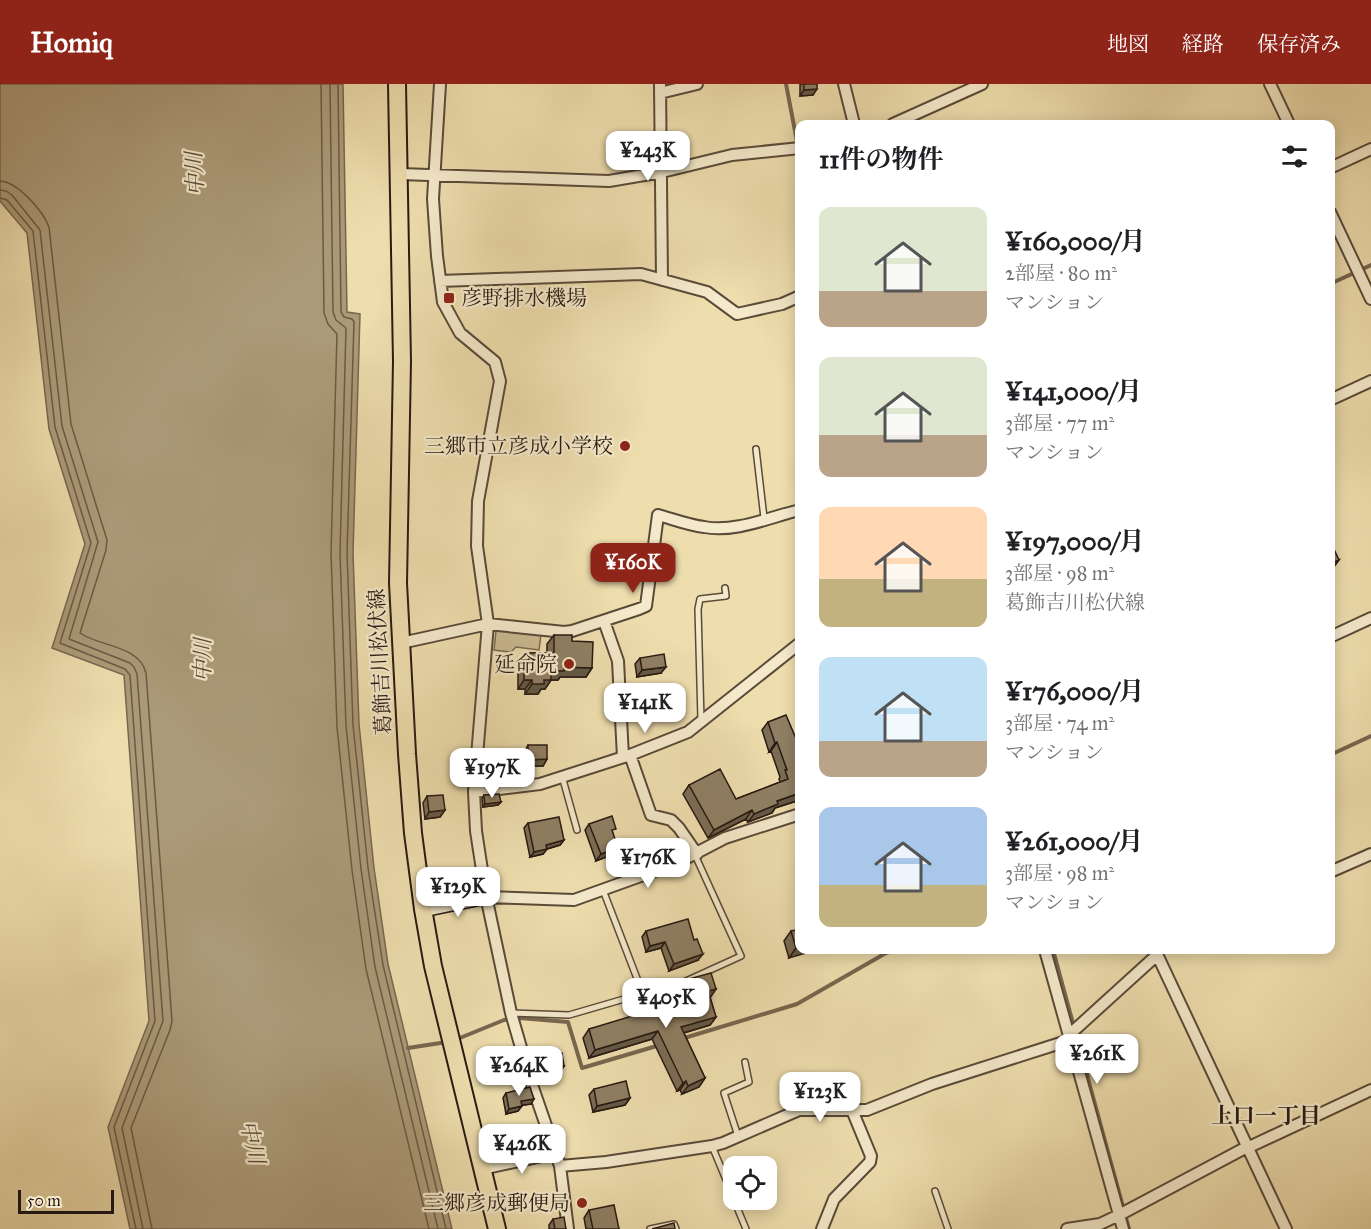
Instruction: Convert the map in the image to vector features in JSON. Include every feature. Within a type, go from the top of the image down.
[{"type":"main road","name":"葛飾吉川松伏線","points":[[397,84],[402,361],[398,583],[408,776],[423,909],[448,1035],[497,1229]]},
{"type":"street","points":[[440,84],[433,176],[443,302],[455,325],[469,342],[495,362],[499,370],[500,381],[478,501],[477,546],[488,624],[474,792],[476,831],[486,897],[511,1012],[531,1082],[560,1166],[568,1229]]},
{"type":"street","points":[[663,280],[660,88],[697,84]]},
{"type":"street","points":[[844,84],[853,120]]},
{"type":"street","points":[[902,120],[982,84]]},
{"type":"street","points":[[1270,84],[1287,120]]},
{"type":"street","points":[[399,174],[609,181],[662,172],[732,155],[795,149]]},
{"type":"street","points":[[1335,166],[1371,149]]},
{"type":"street","points":[[1335,223],[1371,299]]},
{"type":"street","points":[[440,281],[641,274],[707,292],[737,314],[782,304],[795,298]]},
{"type":"street","points":[[1335,398],[1371,381]]},
{"type":"street","points":[[401,643],[488,624],[564,632],[604,621],[646,606],[658,515],[705,528],[739,526],[795,511]]},
{"type":"street","points":[[1335,635],[1371,618]]},
{"type":"street","points":[[604,621],[618,662],[626,756],[651,815],[671,820],[680,828],[696,855]]},
{"type":"street","points":[[474,792],[540,784],[626,756],[688,732],[795,647]]},
{"type":"street","points":[[423,909],[486,897],[574,900],[696,855],[725,838],[795,816]]},
{"type":"street","points":[[1335,870],[1371,854]]},
{"type":"street","points":[[1046,954],[1123,1229]]},
{"type":"street","points":[[560,1166],[606,1162],[712,1146],[799,1110],[867,1110],[932,1084],[1069,1038],[1155,954]]},
{"type":"street","points":[[1158,954],[1286,1229]]},
{"type":"street","points":[[1067,1229],[1100,1224],[1247,1148],[1371,1090]]},
{"type":"street","points":[[822,1229],[834,1199],[870,1162],[871,1156],[852,1110]]},
{"type":"street","points":[[482,1169],[556,1153]]},
{"type":"lane","points":[[756,449],[764,518]]},
{"type":"lane","points":[[702,722],[698,609],[700,599],[726,596],[725,588]]},
{"type":"lane","points":[[562,776],[577,830]]},
{"type":"lane","points":[[511,1012],[569,1015],[686,981],[741,956],[696,855]]},
{"type":"lane","points":[[603,890],[643,994]]},
{"type":"lane","points":[[738,1136],[724,1093],[749,1082],[745,1062]]},
{"type":"lane","points":[[712,1146],[723,1172]]},
{"type":"lane","points":[[935,1191],[948,1229]]},
{"type":"lane","points":[[738,1210],[746,1229]]},
{"type":"lane","points":[[650,1229],[674,1224],[676,1229]]},
{"type":"shaded area","points":[[498,629],[541,634],[539,650],[516,647],[511,652],[494,650]]},
{"type":"water","name":"中川","points":[[0,84],[343,84],[347,312],[360,314],[353,553],[359,724],[374,868],[388,964],[452,1229],[130,1229],[108,1127],[149,1021],[124,675],[52,648],[85,544],[49,429],[27,233],[0,201]]},
{"type":"building","points":[[804,84],[817,84],[817,89],[804,90]]},
{"type":"building","points":[[554,635],[572,635],[572,641],[593,642],[592,668],[564,667],[564,671],[551,671],[551,680],[544,680],[544,684],[532,684],[532,680],[524,680],[524,653],[554,653]]},
{"type":"building","points":[[664,654],[666,667],[642,670],[640,658]]},
{"type":"building","points":[[786,715],[795,736],[795,795],[777,801],[778,804],[754,814],[752,810],[714,830],[689,785],[720,769],[736,799],[788,779],[785,770],[787,770],[768,722]]},
{"type":"building","points":[[528,745],[547,745],[547,759],[528,760]]},
{"type":"building","points":[[499,794],[501,802],[485,804],[484,795]]},
{"type":"building","points":[[443,795],[445,810],[429,812],[427,796]]},
{"type":"building","points":[[612,816],[616,829],[612,830],[618,848],[601,854],[589,824]]},
{"type":"building","points":[[559,817],[564,840],[546,845],[547,849],[534,852],[528,823]]},
{"type":"building","points":[[688,919],[694,940],[697,939],[703,954],[674,964],[665,942],[650,946],[646,931]]},
{"type":"building","points":[[795,930],[795,945],[791,931]]},
{"type":"building","points":[[711,973],[716,989],[708,991],[716,1017],[681,1027],[705,1078],[688,1086],[686,1081],[683,1083],[658,1031],[595,1050],[589,1029],[662,1007],[664,1015],[696,1005],[689,979]]},
{"type":"building","points":[[562,1053],[564,1066],[550,1068],[548,1055]]},
{"type":"building","points":[[626,1081],[630,1098],[597,1106],[594,1089]]},
{"type":"building","points":[[530,1087],[534,1099],[521,1101],[522,1106],[509,1109],[506,1093]]},
{"type":"building","points":[[614,1205],[619,1229],[593,1229],[589,1210]]},
{"type":"building","points":[[564,1217],[566,1229],[555,1229],[553,1219]]},
{"type":"building","points":[[674,1223],[675,1229],[652,1229]]},
{"type":"waterway","points":[[786,84],[795,131]]},
{"type":"waterway","points":[[1335,282],[1371,265]]},
{"type":"waterway","points":[[1335,753],[1371,736]]},
{"type":"waterway","points":[[681,1039],[797,1004],[884,954]]},
{"type":"waterway","points":[[1054,954],[1129,1229]]},
{"type":"waterway","points":[[455,1040],[504,1020],[520,1018],[568,1022],[582,1068],[660,1045]]},
{"type":"waterway","points":[[408,1048],[447,1042]]},
{"type":"place","name":"彦野排水機場","points":[[449,298]]},
{"type":"place","name":"三郷市立彦成小学校","points":[[625,446]]},
{"type":"place","name":"延命院","points":[[569,664]]},
{"type":"place","name":"三郷彦成郵便局","points":[[582,1203]]},
{"type":"district","name":"上口一丁目","points":[[1266,1115]]}]
